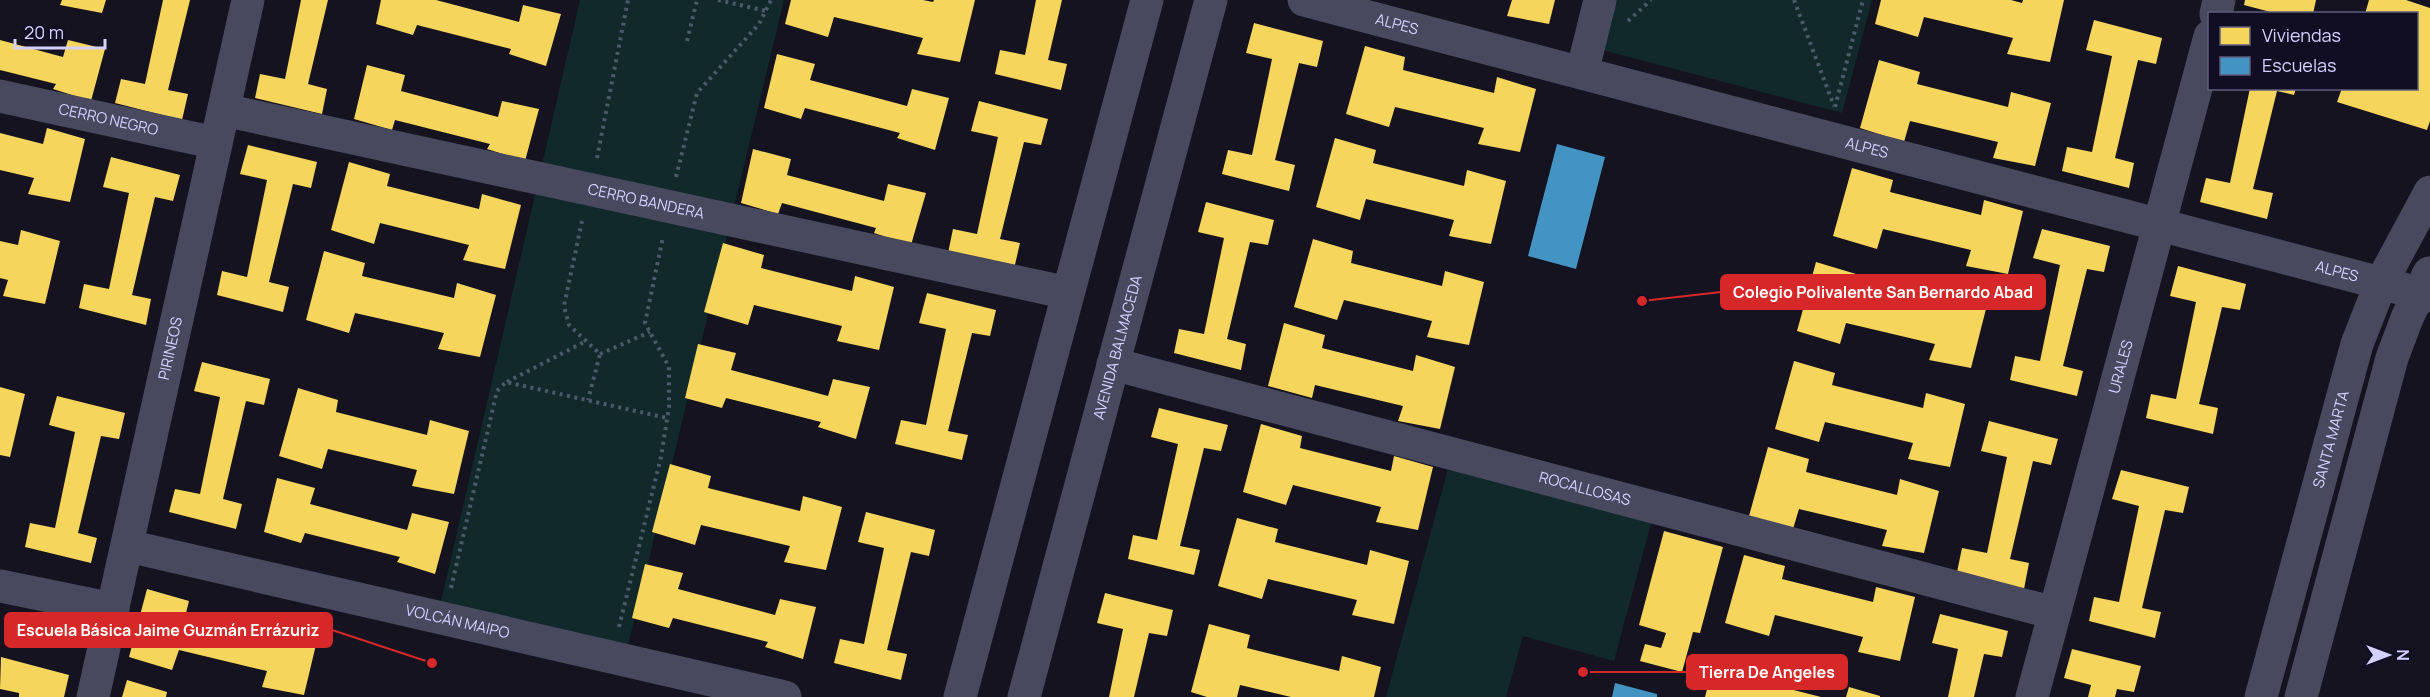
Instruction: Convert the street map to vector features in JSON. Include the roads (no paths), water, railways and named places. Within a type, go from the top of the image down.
[{"type":"street","name":"PIRINEOS","points":[[93,697],[248,0]]},
{"type":"street","points":[[960,697],[1147,0]]},
{"type":"street","name":"AVENIDA BALMACEDA","points":[[1024,697],[1211,0]]},
{"type":"street","name":"ALPES","points":[[1304,0],[2381,283],[2426,287]]},
{"type":"street","points":[[1582,73],[1600,0]]},
{"type":"street","name":"URALES","points":[[2032,697],[2208,43]]},
{"type":"street","name":"CERRO NEGRO","points":[[0,96],[216,143]]},
{"type":"street","name":"CERRO BANDERA","points":[[224,110],[1068,293]]},
{"type":"street","name":"SANTA MARTA","points":[[2261,697],[2357,344],[2381,283],[2430,192]]},
{"type":"street","points":[[2301,697],[2392,358],[2426,287]]},
{"type":"street","name":"ROCALLOSAS","points":[[1113,364],[2054,613]]},
{"type":"street","name":"VOLCÁN MAIPO","points":[[128,546],[785,697]]},
{"type":"street","points":[[0,586],[113,609]]},
{"type":"place","name":"Colegio Polivalente San Bernardo Abad","points":[[1642,301]]},
{"type":"place","name":"Escuela Básica Jaime Guzmán Errázuriz","points":[[432,663]]},
{"type":"place","name":"Tierra De Angeles","points":[[1583,672]]}]
